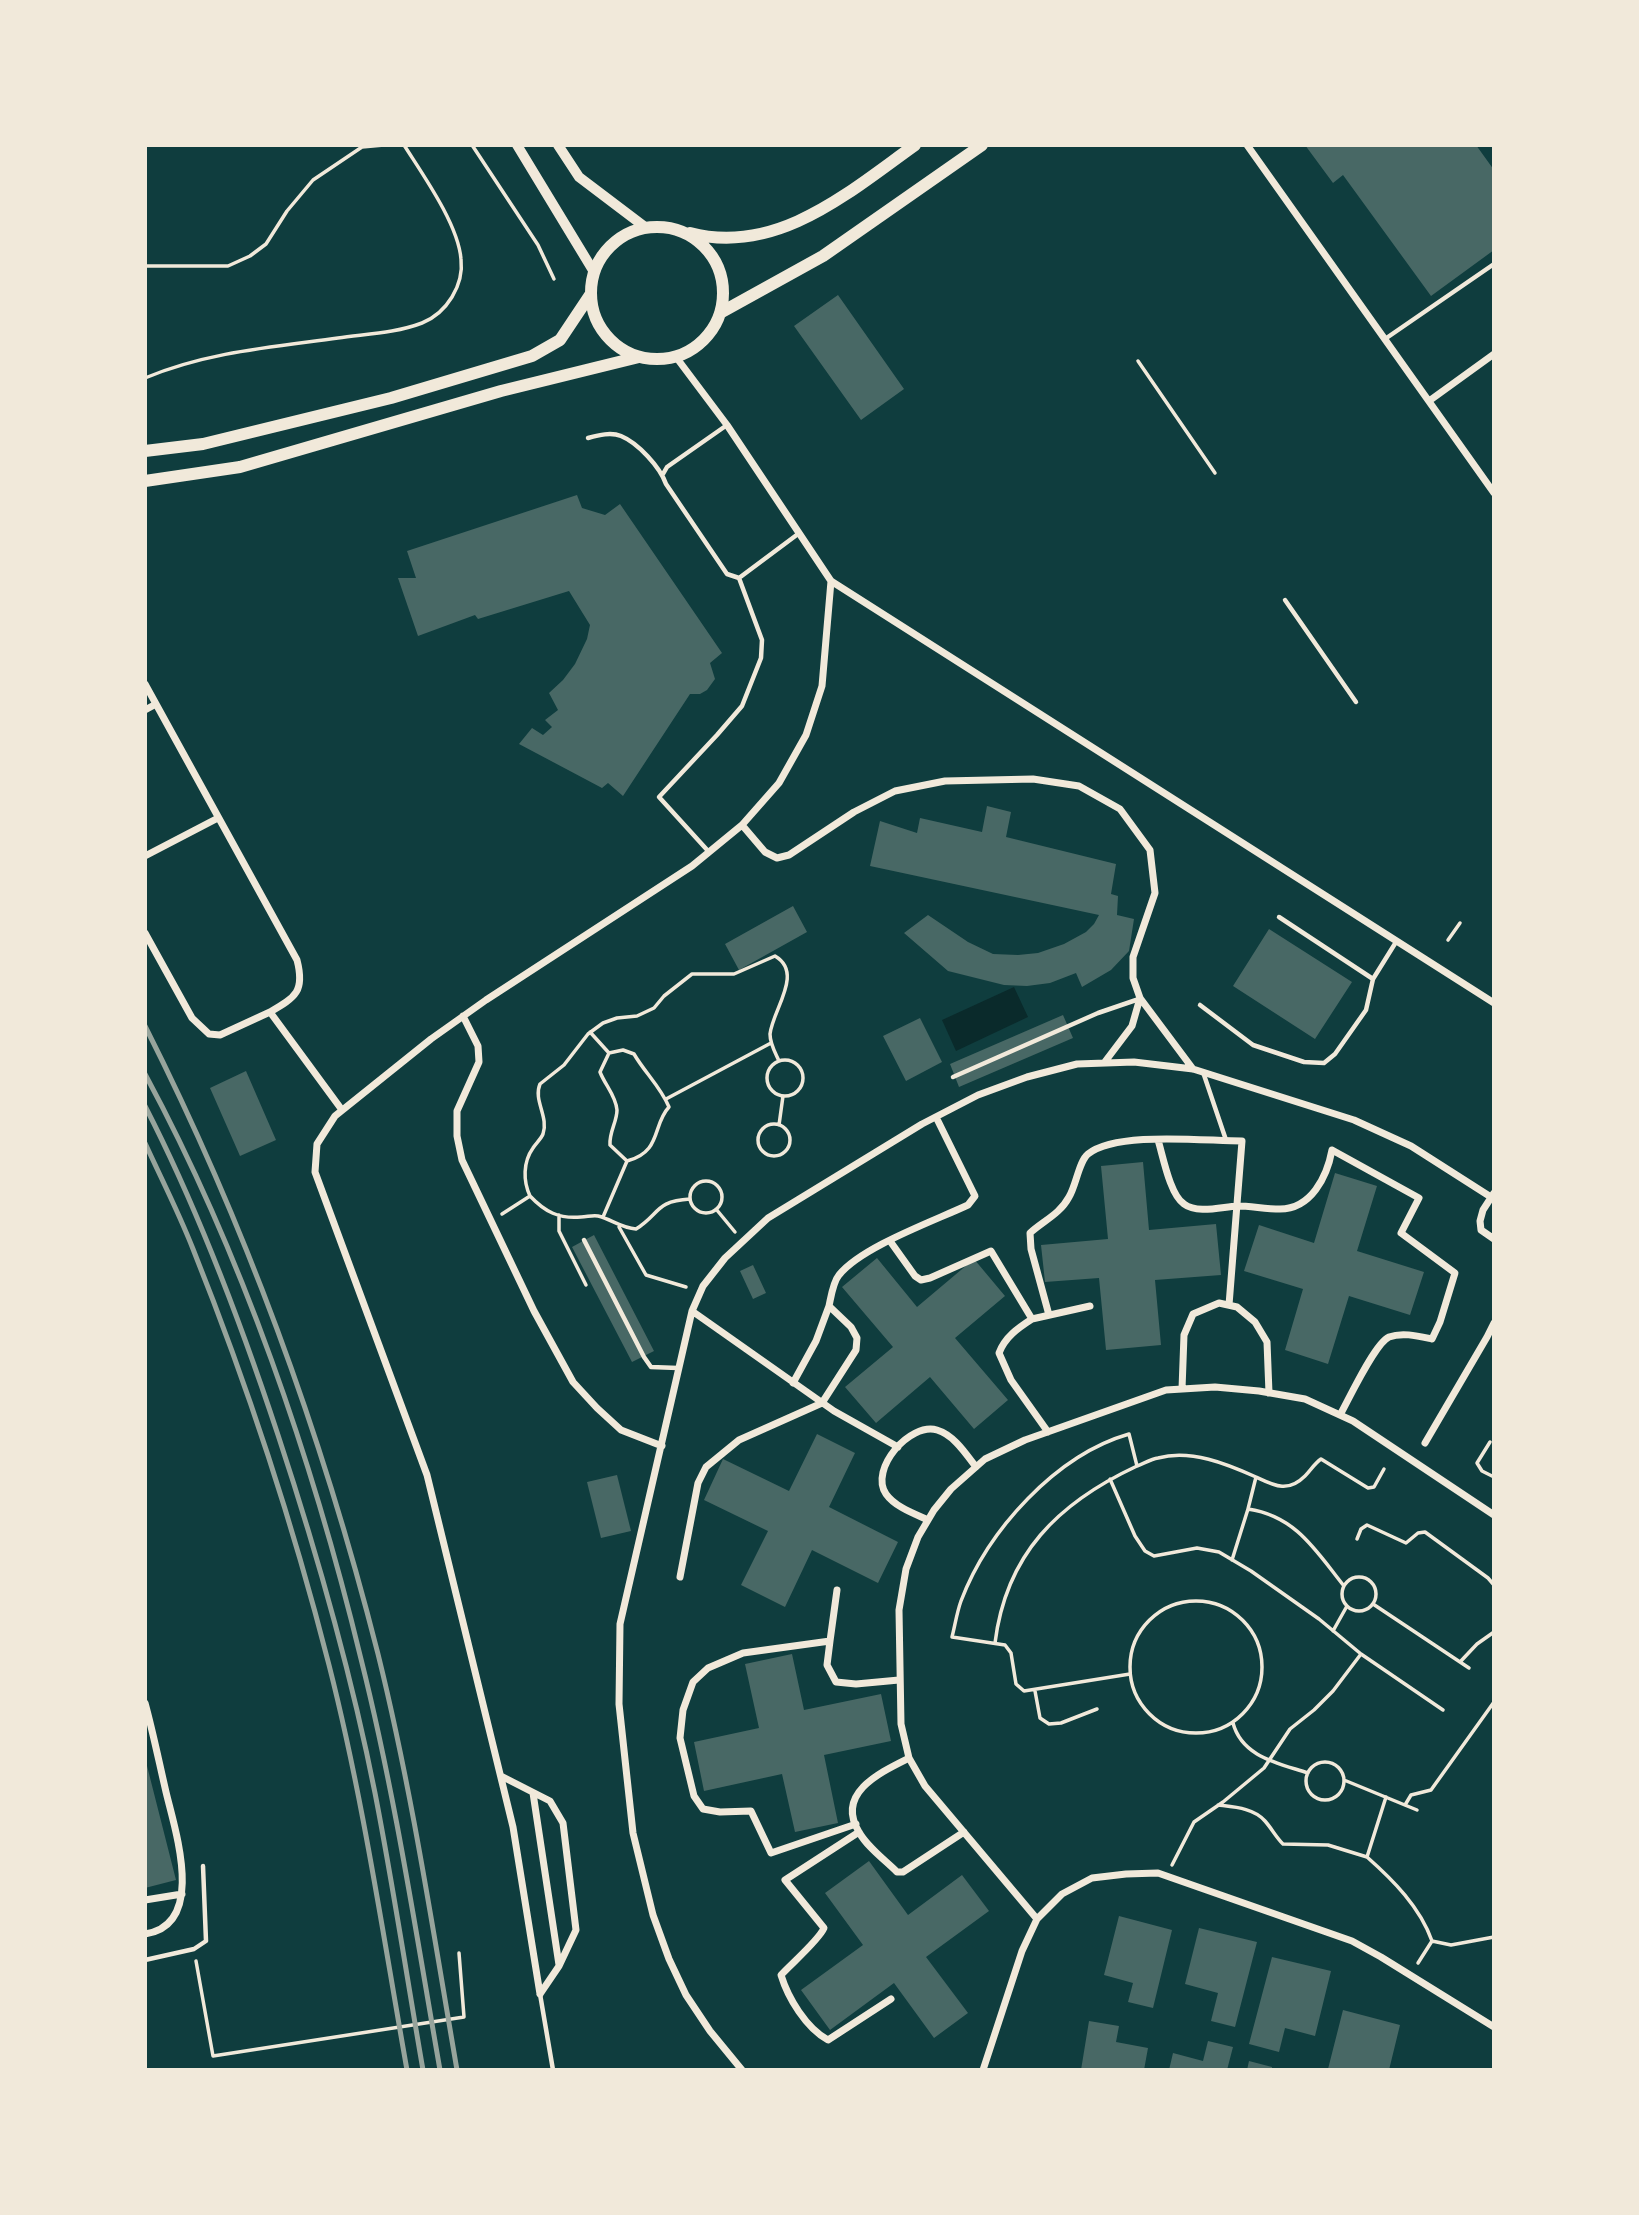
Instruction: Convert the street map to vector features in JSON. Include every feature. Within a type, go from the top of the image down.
[{"type":"main road","points":[[679,230],[697,240],[711,255],[720,273],[723,293],[720,313],[710,332],[695,348],[676,357],[639,357],[620,348],[604,334],[594,315],[590,295],[593,272],[611,244],[627,233],[645,227],[666,227],[679,230],[704,237],[726,239],[779,230],[831,206],[915,145]]},
{"type":"main road","points":[[720,313],[823,256],[982,145]]},
{"type":"main road","points":[[145,451],[203,444],[351,408],[532,356],[559,340],[590,295]]},
{"type":"main road","points":[[145,481],[240,467],[501,391],[639,357]]},
{"type":"street","points":[[517,145],[593,272]]},
{"type":"street","points":[[558,145],[579,177],[645,227]]},
{"type":"street","points":[[1247,145],[1494,493]]},
{"type":"street","points":[[1429,401],[1494,354]]},
{"type":"street","points":[[676,357],[727,425],[831,581],[1494,1003]]},
{"type":"street","points":[[540,1994],[513,1827],[427,1475],[315,1172],[317,1144],[335,1116],[463,1016],[692,866],[742,825],[779,783],[806,735],[822,686],[831,581]]},
{"type":"street","points":[[145,684],[297,960],[301,974],[299,990],[290,1001],[270,1012],[220,1035],[209,1034],[192,1018],[145,933]]},
{"type":"street","points":[[145,710],[156,704]]},
{"type":"street","points":[[742,825],[765,852],[778,858],[789,855],[854,812],[895,791],[945,781],[1033,779],[1079,786],[1120,809],[1150,850],[1155,893],[1133,957],[1133,978],[1140,998],[1193,1069]]},
{"type":"street","points":[[145,856],[218,818]]},
{"type":"street","points":[[1104,1063],[1132,1026],[1140,998]]},
{"type":"street","points":[[270,1012],[342,1110]]},
{"type":"street","points":[[463,1016],[478,1046],[479,1062],[457,1111],[457,1136],[462,1160],[534,1311],[573,1382],[621,1430],[662,1447]]},
{"type":"street","points":[[742,2070],[710,2031],[686,1994],[653,1916],[633,1833],[619,1704],[620,1624],[692,1311],[703,1286],[725,1258],[768,1218],[936,1117],[978,1095],[1027,1077],[1077,1065],[1134,1062],[1193,1069],[1354,1120],[1411,1146],[1493,1196],[1480,1221],[1481,1230],[1494,1239]]},
{"type":"street","points":[[793,1383],[816,1341],[837,1276],[855,1260],[968,1205],[975,1196],[936,1117]]},
{"type":"street","points":[[1049,1315],[1031,1249],[1030,1233],[1056,1214],[1069,1199],[1079,1177],[1081,1163],[1087,1155],[1101,1147],[1135,1140],[1241,1141],[1229,1305]]},
{"type":"street","points":[[1158,1140],[1175,1194],[1184,1205],[1199,1209],[1236,1206],[1294,1208],[1314,1193],[1324,1178],[1332,1150],[1419,1198],[1401,1233],[1455,1273],[1440,1322],[1432,1339],[1397,1335],[1385,1338],[1374,1350],[1340,1415]]},
{"type":"street","points":[[890,1241],[915,1276],[921,1280],[991,1251],[1032,1319]]},
{"type":"street","points":[[1182,1389],[1184,1335],[1193,1314],[1219,1303],[1237,1307],[1255,1322],[1268,1342],[1269,1393]]},
{"type":"street","points":[[680,1577],[698,1483],[706,1467],[739,1440],[822,1403],[856,1350],[857,1338],[851,1327],[829,1306]]},
{"type":"street","points":[[1048,1432],[1011,1380],[999,1353],[1002,1344],[1032,1319],[1090,1306]]},
{"type":"street","points":[[692,1311],[822,1403],[898,1447]]},
{"type":"street","points":[[1425,1443],[1488,1338],[1494,1322]]},
{"type":"street","points":[[1037,1919],[925,1786],[909,1758],[901,1724],[899,1610],[906,1569],[918,1537],[951,1489],[985,1459],[1048,1432],[1166,1390],[1215,1387],[1305,1399],[1340,1415],[1494,1515]]},
{"type":"street","points":[[928,1520],[902,1507],[886,1494],[882,1480],[883,1466],[898,1447],[915,1432],[936,1430],[956,1442],[976,1468]]},
{"type":"street","points":[[837,1590],[827,1665],[836,1682],[856,1684],[899,1680]]},
{"type":"street","points":[[830,1641],[743,1653],[708,1668],[693,1682],[683,1710],[680,1738],[694,1796],[703,1809],[720,1812],[751,1811],[771,1853],[856,1824]]},
{"type":"street","points":[[145,1703],[149,1732],[183,1865],[182,1894],[174,1916],[166,1927],[145,1934]]},
{"type":"street","points":[[909,1758],[864,1785],[855,1795],[852,1813],[859,1832],[897,1872],[903,1872],[964,1832]]},
{"type":"street","points":[[501,1776],[550,1801],[563,1823],[576,1930],[559,1966],[540,1994]]},
{"type":"street","points":[[533,1793],[559,1966]]},
{"type":"street","points":[[859,1832],[785,1880],[824,1928],[821,1936],[781,1975],[787,1993],[818,2035],[828,2040],[891,1999]]},
{"type":"street","points":[[983,2070],[1022,1951],[1037,1919],[1062,1894],[1092,1878],[1126,1874],[1158,1873],[1331,1933],[1381,1957],[1494,2027]]},
{"type":"street","points":[[145,1900],[182,1894]]},
{"type":"lane","points":[[1385,339],[1494,264]]},
{"type":"lane","points":[[663,474],[667,467],[727,425]]},
{"type":"lane","points":[[589,438],[604,434],[621,436],[636,446],[663,474],[666,484],[727,574],[739,578]]},
{"type":"lane","points":[[739,578],[798,534]]},
{"type":"lane","points":[[709,852],[659,797],[742,706],[761,658],[762,640],[739,578]]},
{"type":"lane","points":[[1285,600],[1356,702]]},
{"type":"lane","points":[[1279,917],[1373,979]]},
{"type":"lane","points":[[1200,1005],[1253,1045],[1304,1062],[1324,1063],[1335,1054],[1366,1010],[1373,979],[1397,941]]},
{"type":"lane","points":[[953,1077],[1140,998]]},
{"type":"lane","points":[[1203,1073],[1226,1141]]},
{"type":"lane","points":[[584,1240],[644,1357],[652,1367],[679,1368]]},
{"type":"lane","points":[[145,1960],[194,1949],[206,1941],[203,1866]]},
{"type":"lane","points":[[540,1994],[553,2070]]},
{"type":"path","points":[[145,266],[228,266],[250,256],[266,244],[313,180],[362,147],[384,145]]},
{"type":"path","points":[[145,378],[208,357],[385,331],[424,322],[442,310],[450,301],[460,277],[461,258],[451,225],[434,191],[404,145]]},
{"type":"path","points":[[472,145],[538,245],[554,279]]},
{"type":"path","points":[[1138,361],[1215,473]]},
{"type":"path","points":[[1448,940],[1460,923]]},
{"type":"path","points":[[690,1199],[675,1200],[657,1208],[636,1229],[595,1215],[559,1216],[542,1208],[530,1196],[527,1188],[526,1165],[531,1150],[543,1134],[544,1121],[538,1090],[540,1084],[572,1057],[590,1032],[603,1023],[637,1016],[654,1008],[664,996],[692,974],[734,974],[775,956],[784,961],[789,973],[770,1032],[771,1043],[779,1061]]},
{"type":"path","points":[[590,1032],[609,1053]]},
{"type":"path","points":[[666,1100],[771,1043]]},
{"type":"path","points":[[603,1217],[627,1161],[642,1154],[652,1143],[659,1132],[663,1113],[669,1107],[661,1088],[634,1054],[623,1050],[609,1053],[600,1072],[615,1100],[617,1112],[609,1135],[610,1144],[627,1161]]},
{"type":"path","points":[[779,1061],[791,1061],[800,1068],[802,1074],[798,1090],[783,1096],[772,1091],[767,1080],[769,1068],[779,1061]]},
{"type":"path","points":[[779,1125],[783,1096]]},
{"type":"path","points":[[768,1125],[779,1125],[787,1132],[788,1147],[776,1156],[766,1154],[759,1147],[758,1137],[768,1125]]},
{"type":"path","points":[[709,1181],[718,1186],[722,1195],[716,1209],[705,1213],[695,1209],[690,1199],[695,1185],[709,1181]]},
{"type":"path","points":[[491,1221],[530,1196]]},
{"type":"path","points":[[716,1209],[743,1242]]},
{"type":"path","points":[[559,1216],[559,1231],[586,1284]]},
{"type":"path","points":[[618,1225],[646,1275],[681,1284],[699,1294]]},
{"type":"path","points":[[1130,1674],[1024,1691],[1016,1684],[1012,1653],[1005,1645],[952,1637],[961,1601],[991,1542],[1035,1490],[1077,1459],[1111,1439],[1129,1434],[1137,1466]]},
{"type":"path","points":[[1490,1442],[1477,1463],[1482,1471],[1494,1477]]},
{"type":"path","points":[[995,1643],[998,1619],[1017,1566],[1036,1539],[1052,1520],[1111,1479],[1137,1466],[1159,1457],[1222,1461],[1279,1488],[1295,1485],[1321,1460],[1367,1488],[1374,1486],[1384,1469]]},
{"type":"path","points":[[1232,1560],[1256,1477]]},
{"type":"path","points":[[1111,1479],[1135,1536],[1145,1551],[1154,1556],[1197,1548],[1219,1552],[1443,1710]]},
{"type":"path","points":[[1248,1508],[1264,1511],[1304,1535],[1344,1586]]},
{"type":"path","points":[[1357,1539],[1367,1525],[1406,1543],[1418,1533],[1425,1532],[1494,1585]]},
{"type":"path","points":[[1352,1578],[1368,1580],[1375,1588],[1373,1604],[1357,1611],[1347,1606],[1342,1596],[1344,1586],[1352,1578]]},
{"type":"path","points":[[1187,1601],[1209,1601],[1230,1609],[1247,1624],[1259,1644],[1263,1665],[1260,1688],[1249,1708],[1233,1723],[1213,1732],[1192,1734],[1171,1729],[1152,1718],[1138,1701],[1130,1674],[1129,1659],[1135,1639],[1147,1621],[1165,1607],[1187,1601]]},
{"type":"path","points":[[1373,1604],[1469,1668]]},
{"type":"path","points":[[1334,1632],[1347,1606]]},
{"type":"path","points":[[1460,1662],[1477,1644],[1494,1632]]},
{"type":"path","points":[[1167,1876],[1194,1822],[1241,1788],[1269,1760],[1290,1729],[1333,1691],[1361,1654]]},
{"type":"path","points":[[1034,1690],[1040,1718],[1049,1724],[1061,1723],[1097,1709]]},
{"type":"path","points":[[1405,1805],[1411,1795],[1431,1790],[1444,1775],[1494,1702]]},
{"type":"path","points":[[1233,1723],[1236,1735],[1248,1750],[1308,1773]]},
{"type":"path","points":[[1329,1762],[1340,1769],[1345,1780],[1344,1787],[1331,1800],[1318,1799],[1306,1785],[1308,1773],[1317,1764],[1329,1762]]},
{"type":"path","points":[[1345,1780],[1417,1810]]},
{"type":"path","points":[[1367,1857],[1386,1797]]},
{"type":"path","points":[[1218,1805],[1242,1808],[1264,1819],[1283,1844],[1328,1845],[1367,1857],[1391,1878],[1405,1896],[1419,1915],[1432,1941]]},
{"type":"path","points":[[1432,1941],[1451,1945],[1494,1937]]},
{"type":"path","points":[[1411,1975],[1432,1941]]},
{"type":"path","points":[[194,1949],[213,2056],[464,2017],[459,1953]]},
{"type":"water","points":[[1014,987],[1028,1017],[956,1051],[942,1020]]},
{"type":"building","points":[[1305,145],[1476,145],[1494,170],[1494,250],[1431,296],[1343,175],[1333,183]]},
{"type":"building","points":[[838,295],[904,389],[861,420],[794,326]]},
{"type":"building","points":[[577,495],[582,508],[605,515],[620,504],[722,653],[710,663],[715,679],[707,690],[700,694],[690,694],[623,796],[608,783],[602,788],[519,744],[532,728],[543,735],[552,727],[545,720],[558,710],[549,693],[575,664],[587,639],[590,625],[569,591],[478,619],[475,615],[418,636],[398,578],[416,578],[407,551]]},
{"type":"building","points":[[987,806],[1011,812],[1006,837],[1116,864],[1111,894],[1118,896],[1117,915],[1134,919],[1129,951],[1111,970],[1082,987],[1076,973],[1050,983],[1004,985],[948,971],[904,933],[928,915],[968,942],[993,954],[1018,955],[1038,953],[1064,944],[1086,932],[1094,924],[1099,915],[870,866],[880,821],[917,833],[920,818],[982,832]]},
{"type":"building","points":[[793,906],[807,932],[739,970],[725,944]]},
{"type":"building","points":[[1269,929],[1352,982],[1315,1039],[1233,986]]},
{"type":"building","points":[[1063,1015],[1073,1038],[959,1087],[950,1064]]},
{"type":"building","points":[[920,1018],[942,1062],[906,1081],[883,1036]]},
{"type":"building","points":[[246,1071],[276,1140],[240,1156],[210,1088]]},
{"type":"building","points":[[1143,1162],[1149,1230],[1216,1224],[1221,1275],[1155,1280],[1161,1345],[1106,1350],[1099,1278],[1045,1282],[1041,1245],[1108,1239],[1101,1166]]},
{"type":"building","points":[[1335,1173],[1377,1186],[1357,1251],[1424,1272],[1410,1315],[1349,1296],[1328,1364],[1285,1350],[1303,1289],[1244,1271],[1259,1225],[1314,1243]]},
{"type":"building","points":[[594,1235],[654,1351],[632,1362],[572,1247]]},
{"type":"building","points":[[877,1258],[917,1307],[974,1259],[1005,1296],[955,1338],[1008,1400],[974,1429],[930,1377],[876,1423],[845,1387],[893,1347],[842,1287]]},
{"type":"building","points":[[753,1265],[766,1293],[753,1299],[740,1271]]},
{"type":"building","points":[[817,1434],[855,1453],[829,1507],[898,1542],[878,1583],[812,1550],[785,1607],[741,1585],[768,1531],[704,1500],[723,1459],[789,1491]]},
{"type":"building","points":[[617,1475],[631,1531],[601,1538],[587,1482]]},
{"type":"building","points":[[792,1654],[804,1710],[881,1694],[891,1741],[824,1755],[838,1823],[795,1832],[782,1774],[704,1791],[694,1742],[759,1728],[745,1664]]},
{"type":"building","points":[[145,1758],[176,1880],[145,1888]]},
{"type":"building","points":[[869,1861],[908,1915],[962,1875],[989,1911],[926,1957],[968,2013],[934,2038],[894,1983],[830,2030],[801,1990],[863,1945],[825,1893]]},
{"type":"building","points":[[1119,1916],[1172,1930],[1153,2008],[1128,2002],[1133,1983],[1104,1975]]},
{"type":"building","points":[[1199,1928],[1257,1942],[1235,2027],[1211,2021],[1218,1993],[1185,1984]]},
{"type":"building","points":[[1272,1957],[1331,1971],[1315,2036],[1285,2028],[1279,2052],[1249,2044]]},
{"type":"building","points":[[1343,2010],[1400,2025],[1389,2070],[1328,2069]]},
{"type":"building","points":[[1089,2021],[1119,2026],[1116,2042],[1148,2048],[1144,2070],[1081,2070]]},
{"type":"building","points":[[1208,2041],[1233,2047],[1227,2070],[1169,2070],[1173,2053],[1203,2061]]},
{"type":"building","points":[[1249,2061],[1272,2067],[1272,2070],[1247,2070]]},
{"type":"railway","points":[[145,1026],[182,1102],[249,1256],[279,1334],[333,1493],[378,1654],[401,1757],[457,2070]]},
{"type":"railway","points":[[145,1074],[213,1214],[243,1286],[297,1434],[321,1509],[361,1659],[384,1761],[440,2070]]},
{"type":"railway","points":[[145,1106],[201,1227],[234,1309],[320,1568],[375,1793],[423,2070]]},
{"type":"railway","points":[[145,1143],[182,1222],[213,1300],[268,1455],[300,1560],[329,1665],[352,1765],[407,2070]]}]
